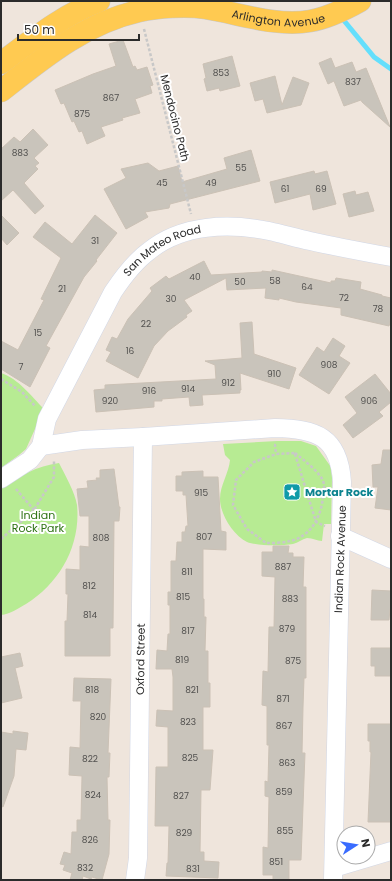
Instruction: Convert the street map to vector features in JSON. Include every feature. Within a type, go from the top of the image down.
[{"type":"main road","points":[[1,63],[46,30],[84,7],[99,1]]},
{"type":"main road","name":"Arlington Avenue","points":[[248,1],[303,16]]},
{"type":"main road","name":"Arlington Avenue","points":[[1,91],[57,48],[92,27],[118,17],[139,6],[204,8],[284,22],[303,16],[334,15],[351,2]]},
{"type":"street","name":"San Mateo Road","points":[[48,444],[47,418],[113,292],[123,276],[150,250],[166,241],[196,230],[214,227],[232,227],[268,231],[391,257]]},
{"type":"street","name":"Indian Rock Avenue","points":[[48,444],[82,440],[294,428],[309,431],[325,439],[334,450],[340,461],[342,482],[333,874]]},
{"type":"street","name":"Oxford Street","points":[[135,880],[138,858],[143,437]]},
{"type":"street","points":[[3,478],[30,460],[48,444]]},
{"type":"street","points":[[340,536],[391,559]]},
{"type":"street","points":[[333,874],[391,851]]},
{"type":"path","name":"Mendocino Path","points":[[139,6],[196,230]]},
{"type":"path","points":[[1,379],[22,392]]},
{"type":"path","points":[[1,539],[34,510],[54,477],[48,444]]},
{"type":"path","points":[[275,446],[276,454]]},
{"type":"path","points":[[295,453],[318,522]]},
{"type":"path","points":[[295,453],[307,462],[323,481],[324,490],[318,522],[306,533],[291,541],[266,543],[247,529],[233,505],[236,480],[254,462],[276,454],[295,453]]},
{"type":"path","points":[[3,478],[34,510]]},
{"type":"green space","points":[[1,373],[19,384],[44,409],[26,449],[1,468]]},
{"type":"green space","points":[[301,441],[316,446],[331,467],[331,524],[324,524],[322,541],[307,538],[288,545],[270,545],[247,542],[232,529],[222,511],[220,494],[230,460],[225,455],[223,444]]},
{"type":"green space","name":"Indian Rock Park","points":[[59,463],[72,489],[77,505],[76,534],[72,548],[66,562],[49,585],[26,604],[11,612],[1,615],[1,489],[28,472],[43,466]]},
{"type":"building","points":[[123,40],[133,67],[135,66],[137,70],[147,67],[153,85],[150,86],[152,93],[135,99],[140,113],[122,118],[123,120],[101,127],[105,136],[87,144],[82,131],[79,132],[74,121],[72,122],[64,103],[61,104],[55,90],[116,66],[109,44]]},
{"type":"building","points":[[232,56],[240,86],[220,91],[219,88],[207,91],[204,79],[206,78],[203,64]]},
{"type":"building","points":[[331,58],[335,68],[352,62],[356,72],[366,68],[390,127],[361,100],[344,106],[334,81],[328,84],[319,63]]},
{"type":"building","points":[[275,76],[282,105],[293,77],[309,83],[301,105],[267,113],[263,99],[255,101],[250,83]]},
{"type":"building","points":[[33,129],[48,145],[34,158],[39,163],[35,166],[38,169],[24,183],[44,206],[35,214],[13,190],[1,201],[1,149],[14,137],[20,142]]},
{"type":"building","points":[[251,150],[260,181],[170,204],[169,208],[145,212],[148,217],[126,229],[104,189],[126,178],[121,169],[148,163],[159,171],[178,166],[182,182],[227,169],[224,158]]},
{"type":"building","points":[[314,171],[315,174],[327,171],[336,204],[313,210],[310,194],[275,203],[270,182]]},
{"type":"building","points":[[355,191],[356,195],[368,192],[374,211],[349,217],[343,194]]},
{"type":"building","points":[[1,215],[19,233],[7,245],[1,238]]},
{"type":"building","points":[[95,215],[117,233],[84,277],[46,346],[50,348],[30,387],[1,369],[1,341],[18,350],[44,300],[41,299],[61,258],[33,237],[45,222],[72,244]]},
{"type":"building","points":[[204,261],[211,275],[262,271],[272,272],[272,270],[331,283],[331,281],[335,281],[336,278],[361,282],[360,289],[391,298],[391,319],[389,326],[341,315],[341,308],[296,302],[279,298],[279,300],[265,298],[266,288],[227,290],[226,278],[184,300],[192,311],[186,315],[187,317],[168,331],[154,346],[138,378],[106,361],[111,352],[106,350],[112,337],[117,339],[128,319],[152,291],[150,288],[166,276],[169,279]]},
{"type":"building","points":[[252,322],[254,354],[296,368],[289,389],[240,373],[240,393],[202,395],[203,405],[190,406],[189,397],[154,401],[154,407],[96,412],[94,390],[105,389],[105,385],[216,379],[215,365],[205,361],[242,358],[240,323]]},
{"type":"building","points":[[333,338],[345,346],[339,356],[350,363],[329,394],[299,375],[317,347],[324,352]]},
{"type":"building","points":[[375,374],[391,394],[391,402],[379,412],[383,416],[353,438],[343,425],[357,413],[345,397]]},
{"type":"building","points":[[383,450],[391,450],[391,510],[375,508],[378,487],[373,487],[372,465],[381,464]]},
{"type":"building","points":[[114,469],[120,507],[119,521],[114,521],[113,628],[110,628],[110,656],[65,656],[65,621],[67,621],[68,594],[66,594],[66,569],[80,570],[80,546],[89,547],[89,516],[80,516],[77,489],[88,488],[87,481],[97,480],[96,478],[100,478],[100,470]]},
{"type":"building","points":[[203,471],[203,477],[218,477],[221,531],[226,532],[226,550],[203,549],[203,599],[204,617],[206,617],[205,651],[208,651],[210,707],[203,707],[203,750],[213,750],[210,790],[201,790],[200,852],[204,852],[204,861],[219,862],[218,878],[166,876],[168,863],[169,826],[155,826],[156,767],[168,767],[168,727],[156,726],[157,710],[173,711],[172,669],[156,669],[157,650],[167,651],[168,634],[170,634],[170,605],[168,605],[168,592],[171,592],[171,561],[176,561],[177,542],[182,542],[182,532],[185,532],[186,526],[188,526],[186,495],[183,495],[183,491],[176,491],[176,476],[182,476],[182,472]]},
{"type":"building","points":[[273,546],[289,546],[288,553],[293,553],[293,557],[304,557],[303,587],[306,587],[306,678],[304,678],[302,753],[305,753],[301,860],[289,860],[289,880],[273,880],[273,875],[263,875],[263,847],[268,848],[269,797],[265,796],[265,781],[268,782],[269,745],[267,745],[267,706],[262,705],[263,671],[268,672],[269,627],[274,627],[275,577],[262,576],[262,552],[273,552]]},
{"type":"building","points":[[372,590],[391,591],[391,609],[389,620],[371,620]]},
{"type":"building","points":[[371,648],[391,648],[391,676],[375,676],[375,666],[371,666]]},
{"type":"building","points":[[20,653],[23,666],[15,668],[22,698],[1,703],[1,657]]},
{"type":"building","points":[[74,678],[111,679],[108,753],[110,753],[109,777],[107,777],[108,820],[110,820],[109,854],[102,880],[92,877],[91,879],[83,876],[82,880],[70,880],[72,873],[63,870],[65,865],[60,864],[64,852],[71,854],[72,832],[77,832],[77,820],[81,820],[82,776],[69,775],[70,747],[80,748],[81,701],[73,701]]},
{"type":"building","points":[[368,724],[391,724],[391,822],[368,822],[371,752],[370,741],[368,741]]},
{"type":"building","points":[[13,731],[28,733],[26,750],[16,749],[14,776],[3,807],[1,806],[1,732],[13,734]]},
{"type":"waterway","points":[[341,17],[374,57],[391,69]]},
{"type":"place","name":"Mortar Rock","points":[[292,492]]}]
